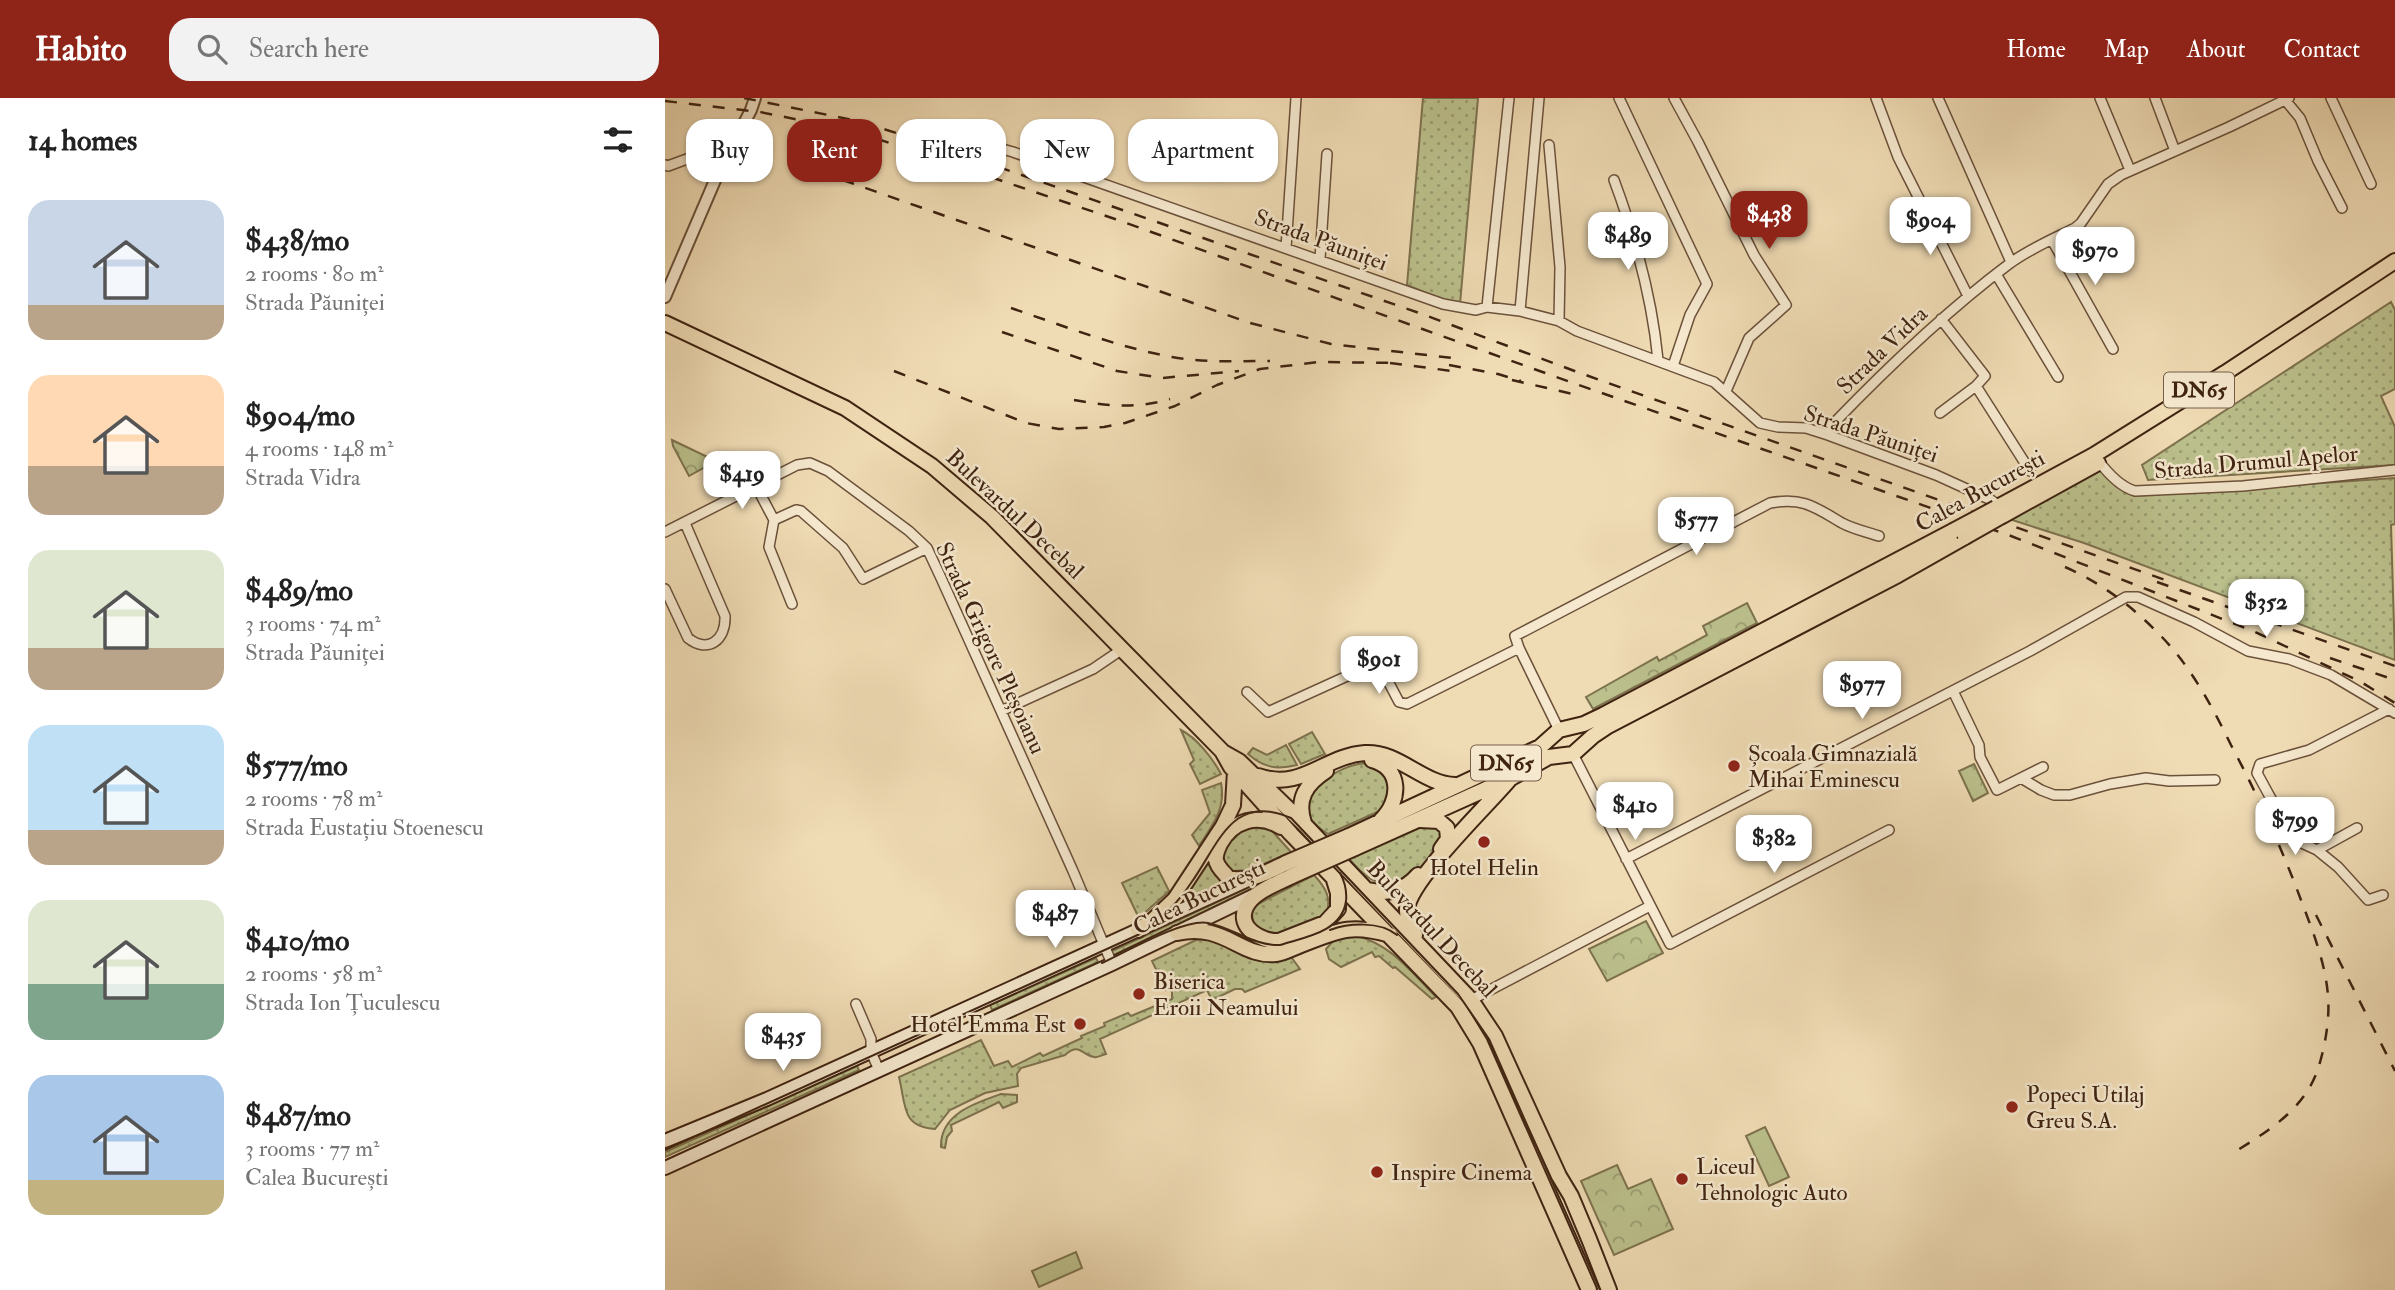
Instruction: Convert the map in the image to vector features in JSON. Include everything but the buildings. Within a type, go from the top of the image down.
[{"type":"main road","name":"Calea București","points":[[2097,458],[2395,261]]},
{"type":"main road","name":"Calea București","points":[[665,1141],[767,1099],[1254,878],[1289,870],[1352,842],[1418,820],[1513,777],[1549,757],[1572,752],[1608,726],[2097,458],[2229,382],[2395,272]]},
{"type":"main road","name":"Bulevardul Decebal","points":[[665,323],[845,408],[932,466],[992,517],[1222,751],[1235,771],[1291,834],[1458,1007],[1480,1043],[1589,1290]]},
{"type":"main road","name":"Calea București","points":[[1352,842],[1378,823],[1540,747],[1561,732],[1603,715],[1914,559]]},
{"type":"main road","points":[[1561,732],[1580,737],[1572,752],[1553,747],[1561,732]]},
{"type":"main road","name":"Bulevardul Decebal","points":[[1222,751],[1239,761],[1304,824],[1471,1000],[1495,1036],[1559,1176],[1571,1196],[1609,1290]]},
{"type":"main road","points":[[1251,773],[1275,782],[1293,780],[1332,762],[1366,753],[1381,755],[1445,785],[1457,786]]},
{"type":"main road","points":[[1304,824],[1300,810],[1303,792],[1314,779],[1346,763],[1361,759],[1375,760],[1386,765],[1393,774],[1396,785],[1392,807],[1378,823]]},
{"type":"main road","points":[[1138,930],[1175,899],[1223,826],[1233,805],[1235,771]]},
{"type":"main road","points":[[1418,943],[1407,908],[1411,896],[1456,839],[1513,777]]},
{"type":"main road","points":[[1254,878],[1232,879],[1221,870],[1216,854],[1227,835],[1240,823],[1257,819],[1271,821],[1291,834]]},
{"type":"main road","points":[[1365,889],[1388,893],[1411,883],[1443,847],[1448,839],[1447,828],[1439,821],[1418,820]]},
{"type":"main road","name":"Calea București","points":[[665,1168],[1177,933],[1260,892],[1289,870]]},
{"type":"main road","points":[[1260,892],[1246,908],[1245,919],[1256,936],[1279,942],[1317,928],[1335,915],[1339,902],[1332,877]]},
{"type":"main road","points":[[1177,933],[1196,929],[1210,931],[1258,952],[1277,954],[1344,929],[1376,931],[1391,936]]},
{"type":"street","points":[[746,119],[755,98]]},
{"type":"street","points":[[1286,248],[1296,98]]},
{"type":"street","points":[[1487,307],[1509,98]]},
{"type":"street","points":[[1520,311],[1539,98]]},
{"type":"street","points":[[1619,98],[1707,284],[1690,316],[1673,366]]},
{"type":"street","points":[[1674,98],[1754,255],[1786,305],[1749,338],[1726,391]]},
{"type":"street","points":[[1876,98],[1898,157],[1968,296]]},
{"type":"street","points":[[1938,98],[2011,262]]},
{"type":"street","points":[[2100,98],[2130,170]]},
{"type":"street","points":[[2155,98],[2175,151]]},
{"type":"street","points":[[2331,98],[2371,184]]},
{"type":"street","points":[[2288,100],[2300,118],[2342,208]]},
{"type":"street","name":"Strada Vidra","points":[[1828,435],[1833,425],[1907,349],[2011,262],[2081,223],[2108,184],[2130,170],[2288,100]]},
{"type":"street","points":[[1549,145],[1560,267],[1559,321]]},
{"type":"street","name":"Strada Păuniței","points":[[1006,150],[1443,304],[1476,310],[1487,307],[1520,311],[1559,321],[1577,331],[1714,382],[1760,424],[1806,428],[1828,435],[1936,475],[2001,511]]},
{"type":"street","points":[[1320,259],[1327,154]]},
{"type":"street","points":[[665,165],[686,159]]},
{"type":"street","points":[[1614,180],[1628,218],[1651,304],[1658,360]]},
{"type":"street","points":[[665,297],[714,182]]},
{"type":"street","points":[[2052,240],[2113,349]]},
{"type":"street","points":[[1996,274],[2058,377]]},
{"type":"street","points":[[1940,413],[1985,376],[1941,319]]},
{"type":"street","points":[[1976,386],[2030,471]]},
{"type":"street","name":"Strada Drumul Apelor","points":[[2097,458],[2127,489],[2134,491],[2243,486],[2395,470]]},
{"type":"street","name":"Strada Grigore Pleșoianu","points":[[665,533],[804,463],[816,464],[909,530],[927,548],[1112,964]]},
{"type":"street","points":[[756,486],[774,520],[769,547],[792,604]]},
{"type":"street","points":[[1561,732],[1515,636],[1770,503],[1784,500],[1816,506],[1845,524],[1879,536]]},
{"type":"street","points":[[774,520],[796,510],[801,511],[843,548],[863,579],[927,548]]},
{"type":"street","points":[[665,589],[688,638],[703,645],[722,636],[725,616],[685,523]]},
{"type":"street","points":[[1626,859],[2030,651],[2109,604],[2126,597],[2138,597],[2195,622],[2248,651],[2289,659],[2331,675],[2392,711]]},
{"type":"street","points":[[1247,692],[1268,712],[1378,662],[1399,702],[1407,704],[1519,648]]},
{"type":"street","points":[[1001,711],[1093,669],[1121,650]]},
{"type":"street","points":[[1953,691],[1979,745],[1980,757],[1997,790],[2043,767]]},
{"type":"street","points":[[2383,895],[2368,900],[2338,867],[2317,850],[2293,839],[2257,773],[2260,764],[2309,750],[2392,711]]},
{"type":"street","points":[[1572,752],[1670,944],[1889,830]]},
{"type":"street","points":[[2021,778],[2054,795],[2070,795],[2118,782],[2146,778],[2169,781],[2215,780]]},
{"type":"street","points":[[2317,850],[2357,828]]},
{"type":"street","points":[[1471,1000],[1650,906]]},
{"type":"street","points":[[856,1004],[871,1039],[871,1052],[879,1070]]},
{"type":"green space","points":[[1423,98],[1478,98],[1460,304],[1452,304],[1407,285]]},
{"type":"green space","points":[[2391,302],[2395,310],[2395,389],[2381,396],[2395,427],[2395,465],[2148,480],[2142,465]]},
{"type":"green space","points":[[672,440],[716,461],[689,476]]},
{"type":"green space","points":[[2099,469],[2134,496],[2395,478],[2395,524],[2391,525],[2395,660],[2084,543],[2009,519]]},
{"type":"green space","points":[[1747,603],[1757,623],[1593,709],[1586,697],[1657,657],[1659,661],[1707,635],[1703,626]]},
{"type":"green space","points":[[1181,730],[1204,749],[1221,774],[1200,784],[1190,764],[1194,760]]},
{"type":"green space","points":[[1312,732],[1325,754],[1301,764],[1289,744]]},
{"type":"green space","points":[[1286,745],[1297,765],[1271,767],[1248,754],[1253,748],[1267,755]]},
{"type":"green space","points":[[1366,763],[1382,769],[1386,774],[1389,786],[1384,809],[1328,834],[1309,817],[1306,807],[1307,793],[1342,770]]},
{"type":"green space","points":[[1974,764],[1988,793],[1973,801],[1959,771]]},
{"type":"green space","points":[[1221,783],[1220,808],[1199,846],[1192,835],[1210,813],[1202,790]]},
{"type":"green space","points":[[1258,823],[1273,832],[1291,852],[1250,870],[1232,871],[1222,862],[1225,845],[1231,835]]},
{"type":"green space","points":[[1430,826],[1443,834],[1439,844],[1417,870],[1396,881],[1375,881],[1364,875],[1349,859],[1422,827]]},
{"type":"green space","points":[[1208,862],[1223,882],[1186,900],[1184,897]]},
{"type":"green space","points":[[1157,867],[1169,891],[1139,918],[1122,883]]},
{"type":"green space","points":[[1314,875],[1327,894],[1326,916],[1282,934],[1271,935],[1260,931],[1254,923],[1254,906]]},
{"type":"green space","points":[[1266,879],[1266,882],[1112,956],[1110,952]]},
{"type":"green space","points":[[1646,921],[1663,953],[1607,981],[1589,949]]},
{"type":"green space","points":[[1357,936],[1391,953],[1436,997],[1432,999],[1395,967],[1379,956],[1375,957],[1372,952],[1341,967],[1329,959],[1326,949],[1334,940]]},
{"type":"green space","points":[[1207,938],[1276,962],[1291,957],[1300,969],[1245,992],[1235,989],[1212,1000],[1207,990],[1100,1039],[1106,1054],[1094,1057],[1077,1049],[1021,1068],[1017,1074],[1018,1086],[985,1093],[950,1110],[935,1129],[916,1124],[907,1113],[899,1077],[981,1040],[994,1066],[1008,1061],[1012,1067],[1040,1053],[1043,1056],[1082,1038],[1081,1036],[1105,1026],[1104,1023],[1128,1013],[1131,1016],[1172,999],[1172,992],[1169,988],[1166,990],[1152,961],[1196,940]]},
{"type":"green space","points":[[1096,958],[1098,962],[992,1010],[990,1005]]},
{"type":"green space","points":[[857,1066],[859,1070],[665,1157],[665,1152]]},
{"type":"green space","points":[[1001,1094],[1017,1095],[1017,1102],[1003,1108],[999,1102],[951,1125],[952,1131],[947,1137],[945,1148],[941,1147],[946,1126],[953,1118],[970,1106]]},
{"type":"green space","points":[[1765,1127],[1789,1177],[1769,1186],[1746,1136]]},
{"type":"green space","points":[[1617,1165],[1628,1189],[1651,1179],[1673,1229],[1614,1255],[1581,1181]]},
{"type":"green space","points":[[1076,1252],[1082,1268],[1039,1287],[1032,1271]]},
{"type":"tram line","points":[[665,1150],[1142,933],[1181,897],[1229,826],[1254,812],[1271,812],[1291,818],[1458,994],[1489,1039],[1600,1290]]},
{"type":"tram line","points":[[1102,963],[1171,931],[1198,923],[1217,925],[1270,945],[1280,945],[1311,936],[1338,920],[1343,911],[1346,894],[1340,873]]},
{"type":"tram line","points":[[1330,930],[1346,926],[1373,925],[1397,935]]},
{"type":"railway","points":[[744,98],[858,121],[941,147],[1422,314],[1580,373],[2168,581]]},
{"type":"railway","points":[[665,101],[760,112],[854,131],[1115,219],[2011,536],[2253,631],[2361,682],[2395,703]]},
{"type":"railway","points":[[848,182],[1250,323],[1331,344],[1461,359]]},
{"type":"railway","points":[[1011,308],[1151,353],[1209,361],[1270,361]]},
{"type":"railway","points":[[1002,332],[1117,371],[1162,378],[1239,371]]},
{"type":"railway","points":[[894,371],[1026,423],[1059,429],[1125,423],[1175,406],[1217,385],[1260,369],[1319,362],[1400,363]]},
{"type":"railway","points":[[1390,363],[1460,372]]},
{"type":"railway","points":[[1449,365],[1521,381]]},
{"type":"railway","points":[[1512,380],[1573,394]]},
{"type":"railway","points":[[1074,400],[1122,406],[1170,399]]},
{"type":"railway","points":[[2065,567],[2103,588],[2138,614],[2170,646],[2190,672],[2216,716],[2265,813],[2320,953],[2328,996],[2328,1014],[2323,1052],[2312,1083],[2304,1096],[2283,1118],[2233,1153]]},
{"type":"railway","points":[[2157,582],[2395,666]]},
{"type":"railway","points":[[2330,658],[2395,680]]},
{"type":"railway","points":[[2316,915],[2395,1071]]},
{"type":"place","name":"Școala Gimnazială Mihai Eminescu","points":[[1734,766]]},
{"type":"place","name":"Hotel Helin","points":[[1484,842]]},
{"type":"place","name":"Biserica Eroii Neamului","points":[[1139,994]]},
{"type":"place","name":"Hotel Emma Est","points":[[1080,1024]]},
{"type":"place","name":"Popeci Utilaj Greu S.A.","points":[[2012,1107]]},
{"type":"place","name":"Inspire Cinema","points":[[1377,1172]]},
{"type":"place","name":"Liceul Tehnologic Auto","points":[[1682,1179]]}]
